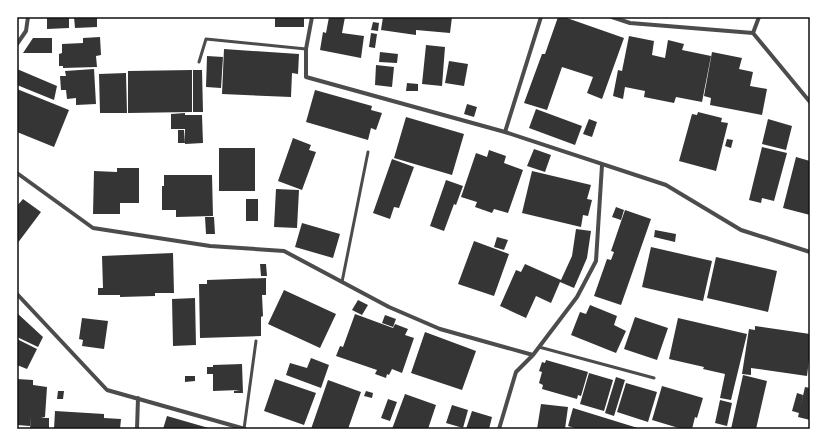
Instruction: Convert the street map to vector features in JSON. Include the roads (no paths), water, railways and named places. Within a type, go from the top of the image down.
[{"type":"street","points":[[17,44],[26,31],[28,17]]},
{"type":"street","points":[[312,17],[306,49],[306,77],[505,132],[666,185],[741,230],[810,252]]},
{"type":"street","points":[[505,132],[541,17]]},
{"type":"street","points":[[612,17],[630,23],[753,33],[810,102]]},
{"type":"street","points":[[753,33],[759,17]]},
{"type":"street","points":[[499,429],[516,372],[533,355],[577,297],[596,261],[602,164]]},
{"type":"street","points":[[17,173],[93,228],[210,246],[284,251],[389,307],[440,329],[533,355]]},
{"type":"street","points":[[17,294],[107,390],[245,429]]},
{"type":"street","points":[[137,429],[138,398]]},
{"type":"lane","points":[[199,62],[206,39],[306,49]]},
{"type":"lane","points":[[342,282],[368,152]]},
{"type":"lane","points":[[245,429],[256,342]]},
{"type":"lane","points":[[539,347],[654,378]]}]
